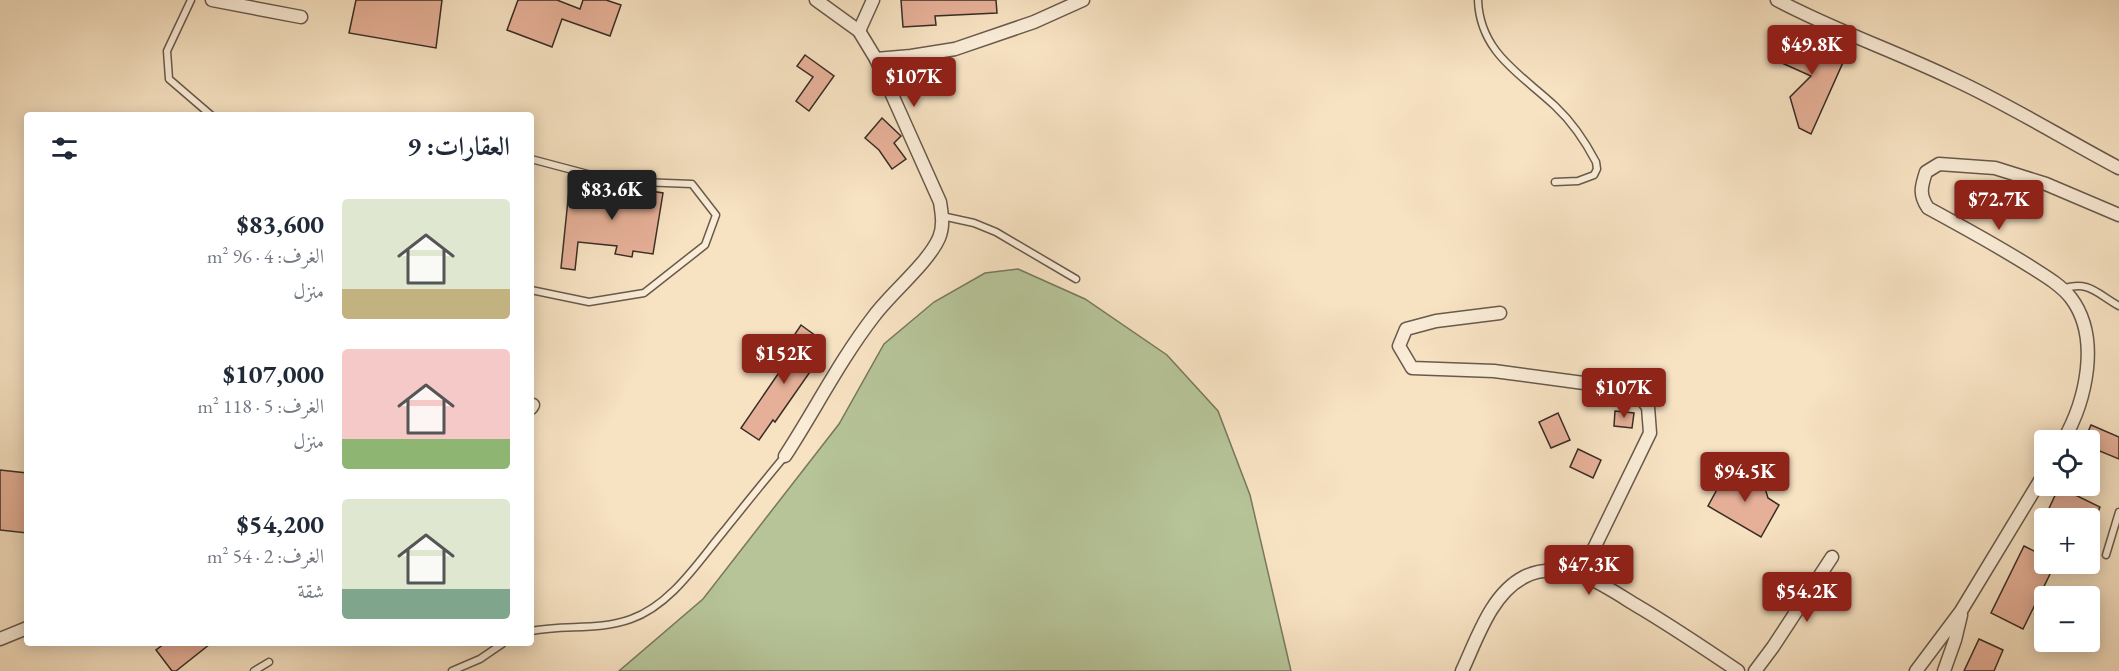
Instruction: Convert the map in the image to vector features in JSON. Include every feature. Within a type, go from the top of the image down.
[{"type":"street","points":[[212,0],[300,17]]},
{"type":"street","points":[[784,456],[874,315],[938,241],[942,229],[940,202],[876,59],[859,31],[816,0]]},
{"type":"street","points":[[859,31],[873,0]]},
{"type":"street","points":[[876,59],[955,49],[1034,22],[1083,0]]},
{"type":"street","points":[[1777,0],[1807,16],[1955,80],[2119,168]]},
{"type":"street","points":[[2069,430],[2082,395],[2089,354],[2081,318],[2071,298],[2010,254],[1928,208],[1920,197],[1921,187],[1926,172],[1939,164],[1995,168],[2046,184],[2119,215]]},
{"type":"street","points":[[1500,313],[1436,321],[1406,329],[1399,346],[1412,368],[1494,371],[1621,388],[1638,395],[1648,407],[1650,433],[1581,575]]},
{"type":"street","points":[[1916,671],[1961,611],[2034,491]]},
{"type":"street","points":[[1755,671],[1832,557]]},
{"type":"street","points":[[1462,671],[1494,606],[1524,577],[1545,570],[1581,575],[1683,634],[1738,671]]},
{"type":"street","points":[[1944,671],[1955,640],[1961,611]]},
{"type":"street","points":[[0,639],[24,629]]},
{"type":"lane","points":[[191,0],[167,51],[169,79],[207,112]]},
{"type":"lane","points":[[1478,0],[1478,9],[1484,28],[1498,56],[1572,124],[1596,162],[1597,169],[1588,179],[1555,182]]},
{"type":"lane","points":[[534,160],[614,181],[692,184],[717,215],[705,245],[644,293],[589,302],[534,291]]},
{"type":"lane","points":[[942,216],[974,223],[996,232],[1076,279]]},
{"type":"lane","points":[[2061,289],[2074,285],[2085,285],[2119,306]]},
{"type":"lane","points":[[534,631],[601,627],[633,618],[652,608],[692,571],[784,456]]},
{"type":"lane","points":[[2106,555],[2119,512]]},
{"type":"lane","points":[[452,671],[480,659],[499,646]]},
{"type":"lane","points":[[254,671],[269,662]]},
{"type":"green space","points":[[1018,269],[1085,299],[1167,355],[1218,411],[1250,495],[1291,671],[619,671],[703,599],[839,424],[884,344],[934,302],[985,273]]},
{"type":"building","points":[[356,0],[442,0],[436,48],[349,33]]},
{"type":"building","points":[[518,0],[557,0],[580,9],[583,0],[606,0],[621,5],[610,36],[562,19],[552,47],[507,30]]},
{"type":"building","points":[[901,0],[996,0],[997,13],[935,16],[936,25],[903,27]]},
{"type":"building","points":[[1796,31],[1806,35],[1808,32],[1838,46],[1835,53],[1845,58],[1811,134],[1799,128],[1790,97],[1811,76],[1782,63]]},
{"type":"building","points":[[805,55],[834,76],[809,111],[796,101],[813,77],[797,66]]},
{"type":"building","points":[[882,118],[901,136],[894,143],[906,159],[892,169],[879,150],[865,138]]},
{"type":"building","points":[[605,184],[663,193],[653,254],[633,251],[632,257],[615,254],[617,246],[578,242],[575,270],[561,268],[569,190],[603,193]]},
{"type":"building","points":[[801,325],[820,339],[811,353],[819,359],[775,422],[773,420],[759,440],[741,428],[800,342],[793,337]]},
{"type":"building","points":[[1615,411],[1634,413],[1632,428],[1614,426]]},
{"type":"building","points":[[1558,413],[1570,440],[1551,448],[1539,422]]},
{"type":"building","points":[[2091,425],[2119,437],[2119,459],[2100,451],[2100,430],[2089,430]]},
{"type":"building","points":[[1578,449],[1601,460],[1593,478],[1570,467]]},
{"type":"building","points":[[0,470],[24,473],[24,533],[0,530]]},
{"type":"building","points":[[1726,473],[1741,482],[1747,478],[1756,479],[1764,485],[1768,498],[1779,505],[1761,537],[1708,506]]},
{"type":"building","points":[[2055,496],[2077,496],[2100,507],[2100,508],[2049,508]]},
{"type":"building","points":[[2024,546],[2034,551],[2034,574],[2050,574],[2044,586],[2034,586],[2034,607],[2023,629],[1991,613]]},
{"type":"building","points":[[1979,639],[2003,650],[1994,671],[1964,671]]},
{"type":"building","points":[[161,646],[207,646],[176,671],[172,671],[156,650]]}]
